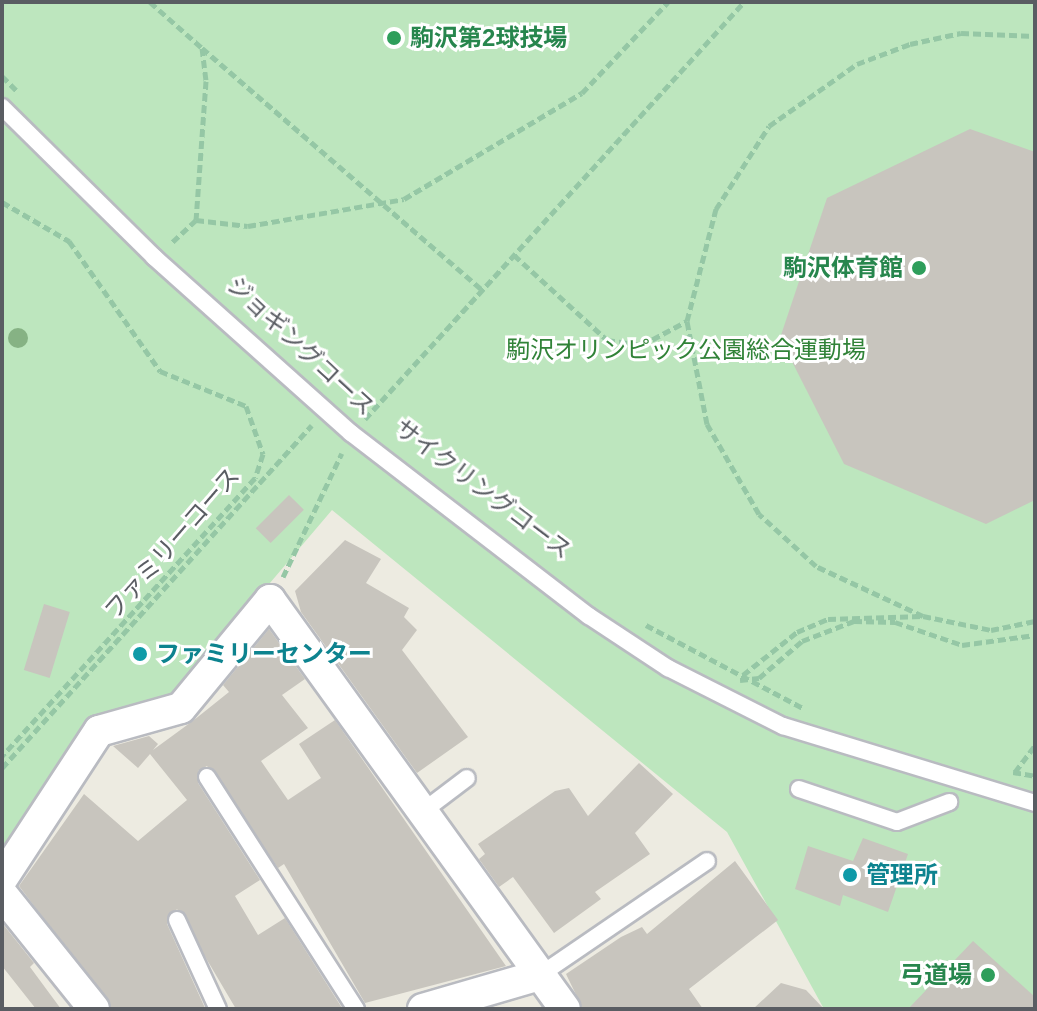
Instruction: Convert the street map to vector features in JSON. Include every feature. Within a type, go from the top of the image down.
[{"type":"street","points":[[2,879],[99,731],[181,708],[270,600],[565,1009]]},
{"type":"street","points":[[2,894],[94,1009]]},
{"type":"street","points":[[423,1009],[540,975]]},
{"type":"lane","points":[[2,107],[164,248],[324,409],[355,421],[566,600],[726,698],[891,765],[1035,803]]},
{"type":"lane","points":[[207,777],[356,1009]]},
{"type":"lane","points":[[422,812],[467,778]]},
{"type":"lane","points":[[799,789],[897,822],[949,802]]},
{"type":"lane","points":[[540,975],[707,861]]},
{"type":"lane","points":[[177,920],[218,1009]]},
{"type":"path","points":[[150,2],[481,289]]},
{"type":"path","points":[[196,220],[248,226],[379,200],[404,199],[529,131],[582,93],[668,2]]},
{"type":"path","points":[[270,600],[321,508],[355,421],[514,255],[744,2]]},
{"type":"path","points":[[1035,36],[961,33],[910,44],[857,64],[769,126],[716,209],[687,321],[707,424],[759,514],[816,566],[923,616],[972,630],[1035,621]]},
{"type":"path","points":[[164,248],[196,220],[207,99],[202,48]]},
{"type":"path","points":[[2,76],[22,101],[2,86]]},
{"type":"path","name":"ファミリーコース","points":[[2,202],[69,241],[160,371],[246,406],[263,454],[255,478],[2,756]]},
{"type":"path","points":[[161,231],[164,248]]},
{"type":"path","points":[[158,238],[164,248],[180,254]]},
{"type":"path","points":[[514,255],[607,340],[642,345],[687,321]]},
{"type":"path","points":[[2,768],[267,481],[324,409]]},
{"type":"path","name":"サイクリングコース","points":[[355,421],[373,433]]},
{"type":"path","points":[[726,698],[744,674],[797,632],[828,619],[923,616]]},
{"type":"path","points":[[636,620],[756,679],[810,712]]},
{"type":"path","points":[[629,622],[739,680],[756,679],[812,635],[854,621],[895,622],[962,645],[1035,635]]},
{"type":"path","points":[[1010,797],[1015,772],[1035,745]]},
{"type":"path","points":[[1001,771],[1035,776]]},
{"type":"green space","name":"駒沢オリンピック公園総合運動場","points":[[2,2],[1035,2],[1035,1009],[824,1009],[727,832],[332,510],[174,696],[98,719],[2,859]]},
{"type":"building","name":"駒沢体育館","points":[[970,129],[1035,152],[1035,500],[986,524],[844,464],[780,338],[827,198]]},
{"type":"building","points":[[289,495],[304,510],[271,543],[256,528]]},
{"type":"building","points":[[345,540],[381,559],[366,583],[409,608],[404,617],[417,630],[402,650],[468,737],[417,773],[301,612],[295,591]]},
{"type":"building","points":[[44,604],[70,612],[50,678],[24,670]]},
{"type":"building","points":[[269,629],[305,679],[282,695],[308,728],[261,761],[288,800],[321,778],[299,744],[335,720],[506,966],[365,1003],[284,864],[278,868],[207,766],[198,771],[198,783],[260,880],[235,896],[258,935],[285,918],[342,1008],[236,1009],[177,909],[167,924],[205,1008],[112,1009],[19,886],[84,794],[138,841],[187,800],[150,754],[138,768],[113,746],[149,736],[158,744],[153,750],[194,720],[229,692],[223,685]]},
{"type":"building","points":[[639,763],[673,794],[635,833],[650,854],[595,892],[601,899],[554,933],[513,877],[499,887],[479,859],[485,854],[478,844],[555,791],[569,788],[588,816]]},
{"type":"building","name":"管理所","points":[[863,838],[908,854],[888,912],[843,895],[840,906],[795,889],[808,846],[853,861]]},
{"type":"building","points":[[735,861],[778,920],[689,989],[703,1009],[583,1009],[566,974],[621,937],[642,927],[647,934]]},
{"type":"building","points":[[2,923],[34,963],[30,967],[61,1009],[36,1009],[2,966]]},
{"type":"building","points":[[973,941],[1035,997],[1035,1009],[908,1009]]},
{"type":"building","points":[[781,983],[806,990],[824,1009],[753,1009]]},
{"type":"place","name":"駒沢第2球技場","points":[[394,38]]},
{"type":"place","name":"駒沢体育館","points":[[919,268]]},
{"type":"place","name":"ファミリーセンター","points":[[140,654]]},
{"type":"place","name":"管理所","points":[[850,875]]},
{"type":"place","name":"弓道場","points":[[988,975]]}]
